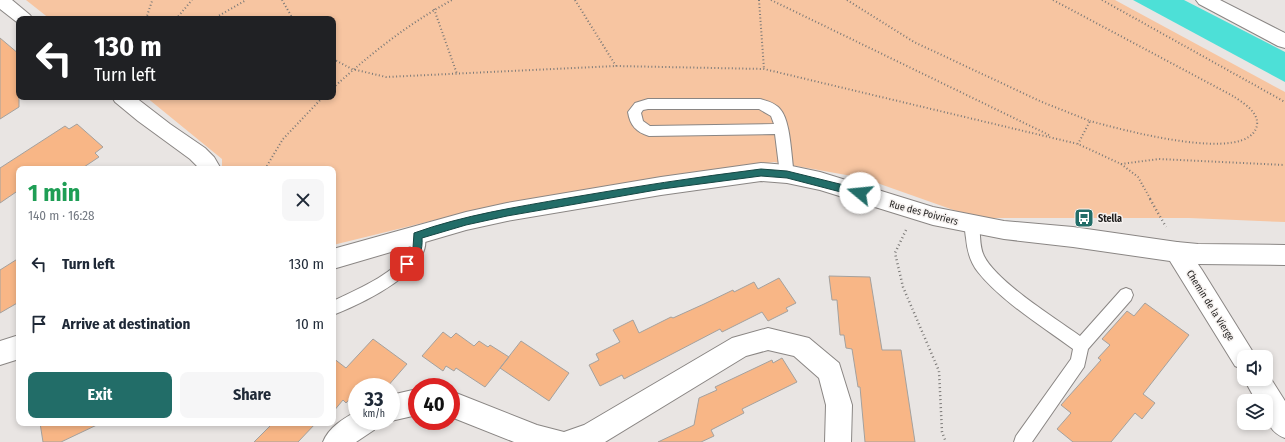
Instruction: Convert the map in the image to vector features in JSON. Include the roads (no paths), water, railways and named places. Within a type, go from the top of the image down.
[{"type":"street","points":[[0,0],[20,16]]},
{"type":"street","points":[[1205,0],[1285,41]]},
{"type":"street","points":[[126,100],[168,133],[195,151],[206,160],[209,166]]},
{"type":"street","points":[[168,133],[189,157],[190,166]]},
{"type":"street","name":"Rue des Poivriers","points":[[336,258],[418,236],[466,221],[572,200],[761,172],[787,174],[846,189],[933,216],[1004,230],[1073,237],[1198,254],[1285,255]]},
{"type":"street","name":"Chemin de la Vierge","points":[[1177,252],[1239,350]]},
{"type":"street","points":[[571,442],[590,436],[741,346],[768,339],[800,346],[830,371],[839,405],[838,442]]},
{"type":"street","points":[[0,353],[16,348]]},
{"type":"street","points":[[1261,386],[1285,425]]},
{"type":"street","points":[[460,408],[537,438],[558,442]]},
{"type":"street","points":[[336,442],[350,430]]},
{"type":"lane","points":[[781,129],[649,131],[640,128],[636,122],[634,112],[640,106],[648,104],[760,104],[774,110],[779,115],[781,129],[787,174]]},
{"type":"lane","points":[[972,224],[977,258],[985,270],[1001,285],[1081,346]]},
{"type":"lane","points":[[336,306],[401,270],[412,258],[418,248],[418,236]]},
{"type":"lane","points":[[1022,442],[1078,362],[1081,346],[1126,295]]},
{"type":"water","points":[[1133,0],[1184,0],[1285,52],[1285,82]]},
{"type":"place","name":"Stella","points":[[1084,218]]}]
